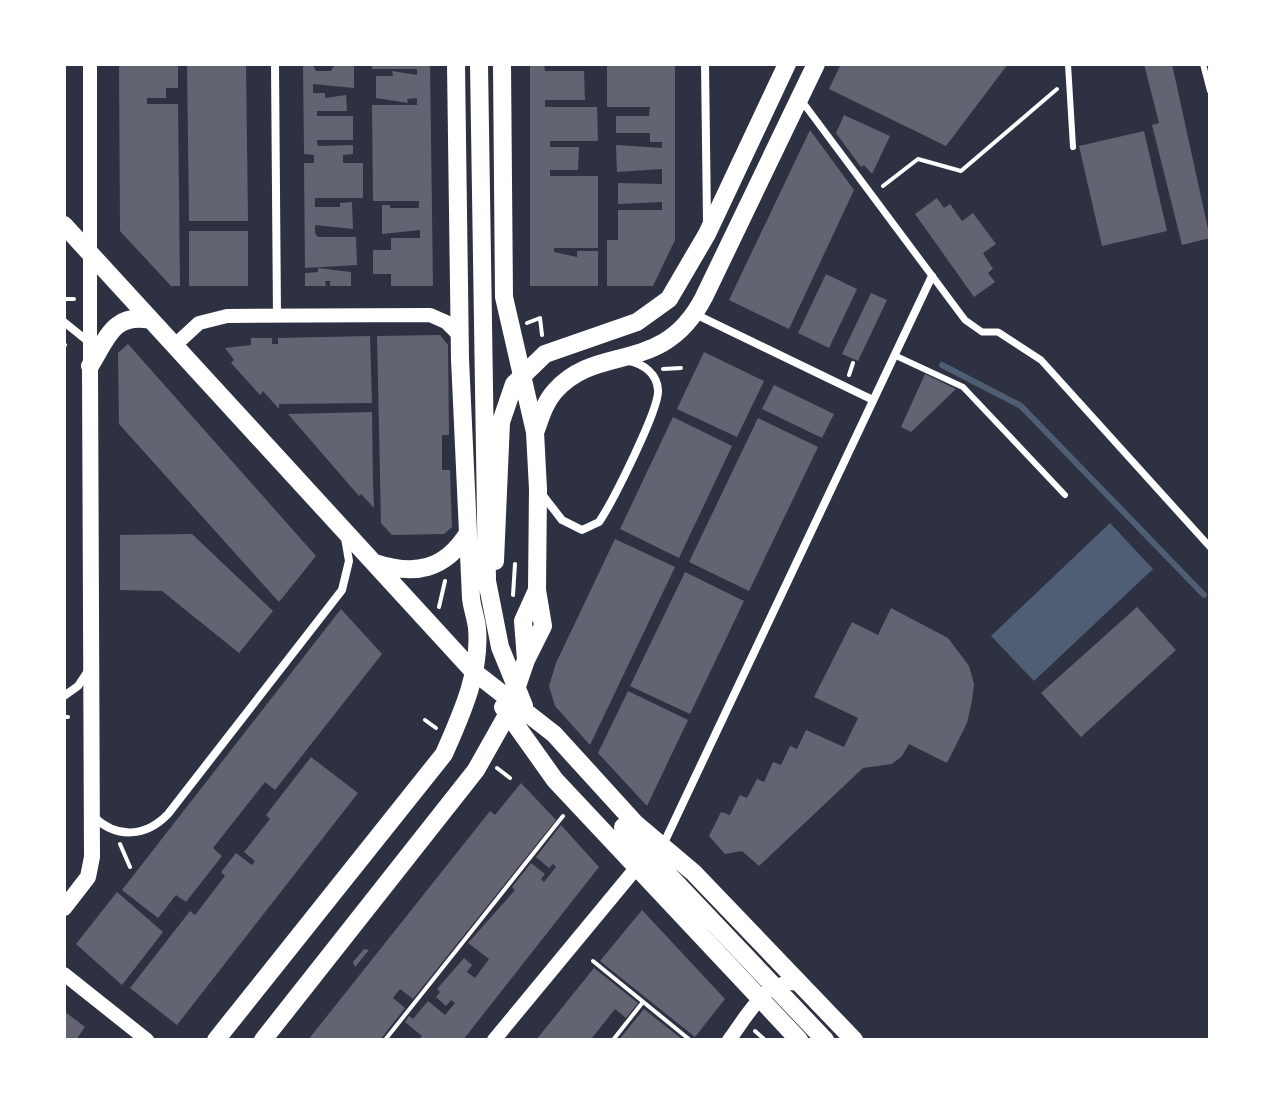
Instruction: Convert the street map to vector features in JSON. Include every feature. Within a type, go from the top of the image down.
[{"type":"main road","points":[[216,1040],[444,754],[462,717],[473,671],[477,629],[471,598],[460,336],[456,64]]},
{"type":"main road","points":[[479,64],[485,541],[493,617],[509,675],[531,721],[571,772],[825,1040]]},
{"type":"main road","points":[[263,1040],[459,793],[491,747],[543,626],[537,590],[535,432],[504,297],[502,64]]},
{"type":"main road","points":[[477,629],[487,609],[496,553],[501,422],[505,403],[522,373],[545,354],[649,316],[678,287],[707,234],[787,64]]},
{"type":"main road","points":[[535,432],[548,400],[564,383],[663,344],[695,314],[816,64]]},
{"type":"main road","points":[[64,225],[473,671],[510,707],[555,780],[799,1040]]},
{"type":"main road","points":[[64,908],[88,877],[92,857],[90,366],[114,325],[128,319],[151,320]]},
{"type":"main road","points":[[374,563],[410,572],[444,562],[468,533]]},
{"type":"main road","points":[[510,707],[554,734],[635,823],[693,872],[854,1040]]},
{"type":"street","points":[[90,64],[90,366]]},
{"type":"street","points":[[275,64],[277,316]]},
{"type":"street","points":[[705,64],[707,234]]},
{"type":"street","points":[[800,98],[965,320],[982,332],[998,332],[1041,360],[1210,547]]},
{"type":"street","points":[[662,845],[932,276]]},
{"type":"street","points":[[695,314],[873,400]]},
{"type":"street","points":[[174,346],[199,323],[212,317],[430,315],[446,322],[460,336]]},
{"type":"street","points":[[64,322],[90,343]]},
{"type":"street","points":[[538,489],[562,520],[576,528],[588,529],[603,517],[658,399],[658,387],[648,370],[638,363],[619,360]]},
{"type":"street","points":[[92,815],[104,827],[135,834],[148,831],[168,814],[342,590],[349,561],[343,530]]},
{"type":"street","points":[[64,696],[78,686],[91,666]]},
{"type":"street","points":[[494,1040],[637,867]]},
{"type":"street","points":[[64,974],[147,1040]]},
{"type":"street","points":[[729,1040],[777,984],[791,982],[807,988]]},
{"type":"lane","points":[[1068,64],[1073,147]]},
{"type":"lane","points":[[1203,64],[1210,91]]},
{"type":"lane","points":[[894,355],[963,387],[1065,495]]},
{"type":"path","points":[[871,194],[918,159],[961,171],[1069,79]]},
{"type":"path","points":[[426,620],[443,603],[444,562]]},
{"type":"path","points":[[385,1040],[563,816]]},
{"type":"path","points":[[593,961],[690,1040]]},
{"type":"path","points":[[613,1040],[643,1002]]},
{"type":"water","points":[[1110,523],[1153,569],[1034,681],[991,636]]},
{"type":"building","points":[[119,64],[178,64],[178,88],[166,88],[166,98],[147,98],[147,104],[178,104],[180,286],[171,286],[120,231]]},
{"type":"building","points":[[187,64],[246,64],[248,221],[189,221]]},
{"type":"building","points":[[303,64],[312,64],[316,71],[331,71],[335,64],[354,64],[354,88],[313,84],[313,93],[325,93],[325,98],[346,95],[347,111],[317,111],[317,116],[353,116],[353,140],[317,140],[318,146],[353,145],[353,154],[343,155],[343,163],[363,163],[363,198],[315,198],[315,207],[340,207],[340,203],[352,202],[353,229],[315,225],[315,233],[318,237],[356,237],[357,265],[305,268],[304,163],[314,163],[314,155],[304,154]]},
{"type":"building","points":[[372,64],[430,64],[433,286],[391,286],[391,274],[373,274],[373,250],[391,250],[391,238],[420,238],[420,230],[382,234],[382,205],[419,208],[419,201],[373,201],[372,105],[417,105],[417,98],[407,99],[408,103],[376,98],[376,76],[393,76],[392,71],[417,75],[417,69],[372,69]]},
{"type":"building","points":[[530,64],[544,64],[545,71],[584,71],[585,100],[545,100],[545,107],[597,107],[598,141],[550,141],[550,147],[579,147],[578,170],[550,170],[550,176],[598,176],[598,248],[554,248],[554,252],[577,257],[577,251],[598,251],[598,286],[530,286]]},
{"type":"building","points":[[607,64],[675,64],[675,240],[653,286],[607,286],[607,240],[618,240],[618,210],[662,210],[662,202],[618,204],[618,183],[662,184],[662,169],[617,172],[616,145],[662,148],[662,142],[650,142],[650,133],[616,133],[616,116],[649,116],[650,107],[607,107]]},
{"type":"building","points":[[841,64],[1008,64],[946,146],[829,89]]},
{"type":"building","points":[[1144,64],[1172,64],[1210,238],[1182,245],[1152,125],[1159,123]]},
{"type":"building","points":[[844,115],[890,136],[872,174],[864,165],[861,167],[836,133]]},
{"type":"building","points":[[810,130],[854,190],[789,329],[729,300]]},
{"type":"building","points":[[1144,131],[1167,231],[1102,246],[1079,146]]},
{"type":"building","points":[[937,198],[944,208],[950,204],[962,221],[973,213],[996,244],[983,253],[993,269],[988,273],[995,282],[974,297],[915,214]]},
{"type":"building","points":[[189,231],[248,231],[248,286],[189,286]]},
{"type":"building","points":[[318,268],[351,272],[351,286],[330,286],[330,281],[325,281],[326,286],[305,286],[305,273],[318,272]]},
{"type":"building","points":[[826,274],[857,289],[829,348],[798,333]]},
{"type":"building","points":[[871,293],[887,300],[858,361],[842,354]]},
{"type":"building","points":[[440,335],[448,345],[449,435],[442,435],[442,470],[450,470],[452,527],[444,534],[392,535],[381,523],[377,336]]},
{"type":"building","points":[[370,336],[372,403],[279,404],[279,409],[263,391],[260,395],[231,363],[234,360],[225,348],[251,345],[251,338],[272,338],[272,344],[278,344],[278,338]]},
{"type":"building","points":[[128,344],[316,556],[279,602],[119,424],[118,353]]},
{"type":"building","points":[[704,352],[764,381],[737,437],[677,409]]},
{"type":"building","points":[[925,374],[956,389],[911,432],[901,427]]},
{"type":"building","points":[[774,385],[834,414],[822,438],[762,409]]},
{"type":"building","points":[[372,412],[374,508],[361,494],[359,496],[288,414]]},
{"type":"building","points":[[673,417],[732,446],[679,558],[620,529]]},
{"type":"building","points":[[758,418],[818,447],[749,591],[689,562]]},
{"type":"building","points":[[192,534],[273,611],[239,653],[162,591],[120,590],[120,535]]},
{"type":"building","points":[[615,539],[675,567],[590,745],[555,706],[549,686],[556,663]]},
{"type":"building","points":[[685,572],[744,601],[690,714],[630,686]]},
{"type":"building","points":[[1137,607],[1176,650],[1081,737],[1041,693]]},
{"type":"building","points":[[891,608],[948,638],[969,666],[974,684],[972,701],[967,723],[947,763],[909,744],[902,756],[892,764],[863,768],[759,866],[742,851],[725,854],[709,836],[721,812],[730,815],[740,795],[747,798],[757,779],[764,782],[773,762],[781,765],[790,746],[797,749],[806,730],[844,747],[858,718],[814,697],[852,622],[878,635]]},
{"type":"building","points":[[341,609],[382,654],[275,790],[265,782],[213,848],[222,856],[186,902],[176,895],[158,918],[122,890]]},
{"type":"building","points":[[628,691],[688,720],[647,806],[598,753]]},
{"type":"building","points":[[311,757],[358,793],[177,1025],[130,988],[190,911],[195,915],[225,876],[221,872],[236,853],[252,865],[255,861],[244,852],[270,819],[266,815]]},
{"type":"building","points":[[521,783],[556,820],[413,999],[400,989],[393,998],[405,1008],[380,1040],[308,1040],[490,811],[495,815]]},
{"type":"building","points":[[561,825],[599,867],[463,1040],[418,1040],[422,1036],[405,1022],[409,1016],[413,1019],[428,1001],[445,1015],[455,1003],[451,1000],[446,1006],[436,997],[440,992],[437,989],[464,958],[472,965],[467,972],[475,978],[489,959],[468,943],[515,890],[512,887],[531,863],[545,874],[541,879],[544,882],[556,867],[553,864],[549,868],[536,857]]},
{"type":"building","points":[[117,892],[163,932],[122,985],[76,944]]},
{"type":"building","points":[[642,910],[725,999],[695,1037],[600,961]]},
{"type":"building","points":[[364,949],[369,950],[355,967],[353,962]]},
{"type":"building","points":[[594,968],[638,1003],[626,1018],[615,1009],[592,1038],[595,1040],[536,1040]]},
{"type":"building","points":[[644,1009],[664,1025],[683,1040],[619,1040]]},
{"type":"building","points":[[64,1011],[85,1027],[76,1040],[64,1040]]},
{"type":"waterway","points":[[942,365],[1021,406],[1204,595]]}]
